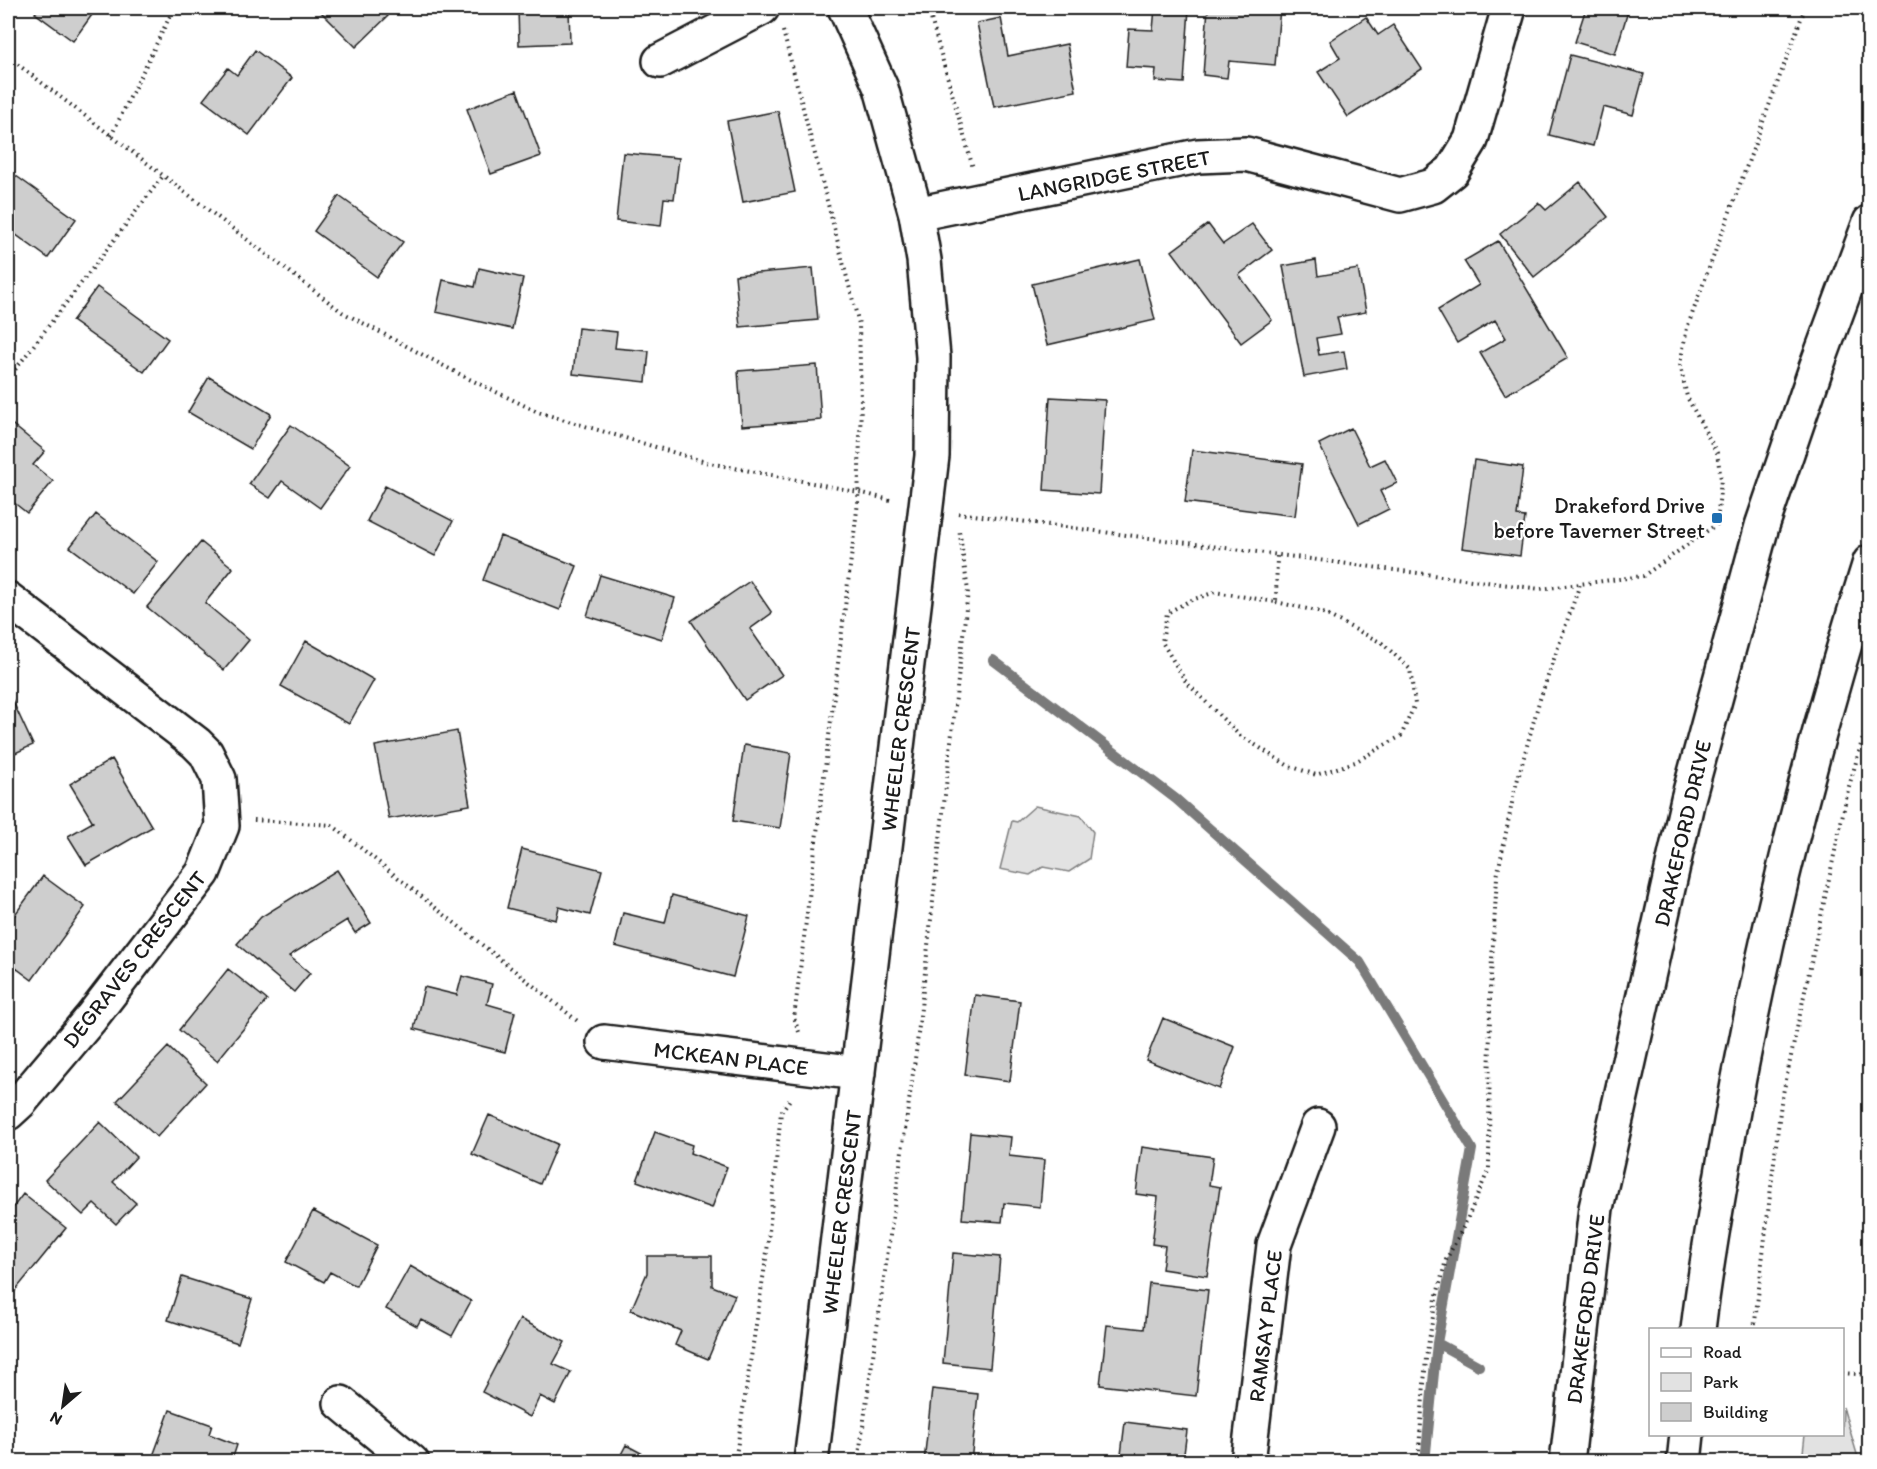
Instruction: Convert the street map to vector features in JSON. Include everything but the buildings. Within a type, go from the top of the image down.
[{"type":"main road","name":"WHEELER CRESCENT","points":[[811,1461],[932,456],[933,357],[924,260],[916,214],[881,88],[845,8]]},
{"type":"main road","name":"LANGRIDGE STREET","points":[[916,214],[1198,156],[1246,154],[1400,195],[1433,186],[1452,171],[1471,140],[1509,8]]},
{"type":"main road","points":[[660,61],[772,17]]},
{"type":"main road","name":"DRAKEFORD DRIVE","points":[[1567,1461],[1596,1208],[1688,799],[1762,526],[1869,222]]},
{"type":"main road","points":[[1698,1328],[1703,1282],[1743,1052],[1794,824],[1836,666],[1869,562]]},
{"type":"main road","name":"DEGRAVES CRESCENT","points":[[8,599],[206,753],[219,779],[222,826],[203,873],[92,1018],[8,1113]]},
{"type":"main road","name":"MCKEAN PLACE","points":[[604,1042],[858,1074]]},
{"type":"main road","name":"RAMSAY PLACE","points":[[1248,1461],[1274,1245],[1318,1126]]},
{"type":"main road","points":[[341,1403],[412,1461]]},
{"type":"main road","points":[[1684,1461],[1687,1436]]},
{"type":"path","points":[[111,136],[174,8]]},
{"type":"path","points":[[928,8],[976,177]]},
{"type":"path","points":[[858,1461],[915,1052],[968,591],[957,513],[1540,589],[1643,576],[1716,524],[1721,479],[1717,453],[1687,397],[1680,364],[1687,327],[1805,8]]},
{"type":"path","points":[[772,17],[859,324],[861,403],[859,492],[794,1018],[802,1038]]},
{"type":"path","points":[[8,57],[342,312],[463,376],[538,412],[710,463],[859,492],[900,503]]},
{"type":"path","points":[[8,380],[163,176]]},
{"type":"path","points":[[1276,602],[1277,555]]},
{"type":"path","points":[[1418,1461],[1426,1358],[1436,1299],[1446,1260],[1489,1169],[1490,992],[1497,877],[1514,793],[1533,724],[1580,584]]},
{"type":"path","points":[[1215,592],[1276,602],[1321,612],[1382,643],[1410,669],[1415,704],[1401,736],[1355,762],[1316,775],[1287,765],[1230,727],[1186,682],[1162,642],[1167,614],[1189,601],[1215,592]]},
{"type":"path","points":[[1754,1328],[1781,1103],[1848,790],[1869,713]]},
{"type":"path","points":[[221,818],[332,825],[604,1042]]},
{"type":"path","points":[[735,1461],[767,1252],[781,1112],[798,1090]]},
{"type":"path","points":[[1844,1373],[1869,1375]]},
{"type":"green space","points":[[1035,806],[1081,816],[1093,832],[1089,859],[1069,872],[1043,867],[1030,875],[1000,869],[1012,821],[1017,822]]},
{"type":"green space","points":[[1844,1410],[1859,1461],[1802,1461],[1805,1436],[1844,1436]]},
{"type":"waterway","points":[[993,660],[1176,799],[1360,962],[1472,1149],[1437,1343],[1479,1366]]},
{"type":"waterway","points":[[1425,1462],[1437,1343]]},
{"type":"place","name":"Drakeford Drive before Taverner Street","points":[[1717,518]]}]
